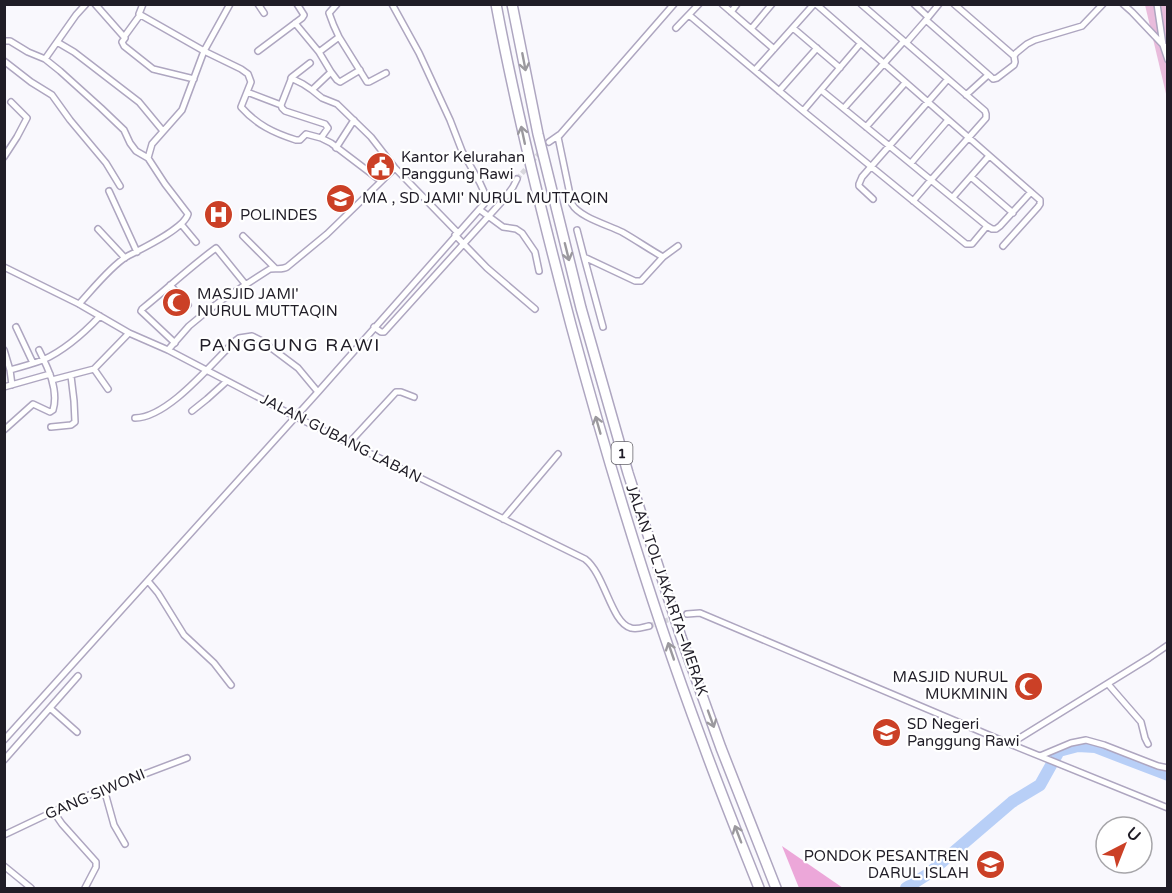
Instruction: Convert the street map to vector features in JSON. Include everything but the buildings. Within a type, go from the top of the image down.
[{"type":"highway","name":"JALAN TOL JAKARTA–MERAK","points":[[496,4],[527,150],[555,266],[599,427],[653,600],[690,708],[759,888]]},
{"type":"highway","name":"JALAN TOL JAKARTA–MERAK","points":[[512,4],[544,157],[581,308],[628,472],[685,648],[776,888]]},
{"type":"street","points":[[45,59],[86,4]]},
{"type":"street","points":[[95,4],[124,37]]},
{"type":"street","points":[[143,4],[138,12],[140,15],[124,37],[122,42],[124,46],[150,67],[194,79]]},
{"type":"street","points":[[148,158],[152,144],[182,110],[204,51],[230,4]]},
{"type":"street","points":[[258,4],[264,13]]},
{"type":"street","points":[[258,51],[302,18],[304,15],[297,4]]},
{"type":"street","points":[[392,4],[419,53],[462,151],[484,194],[485,214],[503,227],[516,229],[522,233],[535,252],[539,270]]},
{"type":"street","points":[[549,142],[559,135],[674,4]]},
{"type":"street","points":[[676,28],[699,4]]},
{"type":"street","points":[[722,4],[774,49]]},
{"type":"street","points":[[731,12],[737,4]]},
{"type":"street","points":[[751,30],[772,4]]},
{"type":"street","points":[[861,4],[966,94],[985,111],[987,116],[914,201]]},
{"type":"street","points":[[914,4],[988,75],[993,79],[997,78],[1014,65],[1014,56],[954,4]]},
{"type":"street","points":[[844,108],[939,4]]},
{"type":"street","points":[[1014,56],[1035,40],[1082,26],[1103,4]]},
{"type":"street","points":[[1123,4],[1165,47]]},
{"type":"street","points":[[1157,4],[1167,60]]},
{"type":"street","points":[[335,5],[329,15],[334,22],[333,28],[368,82],[386,73]]},
{"type":"street","points":[[755,70],[817,5],[1040,200],[1040,204],[1003,246]]},
{"type":"street","points":[[140,15],[248,74],[251,82],[242,108],[268,129],[296,140],[300,140],[306,134],[321,138],[381,181]]},
{"type":"street","points":[[689,15],[966,244],[972,244],[987,226]]},
{"type":"street","points":[[295,23],[319,52],[337,80],[340,82],[360,70]]},
{"type":"street","points":[[1148,29],[1156,29],[1160,24]]},
{"type":"street","points":[[793,28],[840,68]]},
{"type":"street","points":[[319,52],[339,37]]},
{"type":"street","points":[[4,41],[10,41],[45,59],[124,130],[136,151],[148,158],[188,214],[181,224],[124,258],[79,304]]},
{"type":"street","points":[[57,42],[74,52],[139,102],[163,131]]},
{"type":"street","points":[[803,111],[860,44]]},
{"type":"street","points":[[779,91],[817,48]]},
{"type":"street","points":[[4,61],[52,95],[120,186]]},
{"type":"street","points":[[281,105],[293,75],[310,63]]},
{"type":"street","points":[[312,90],[331,72]]},
{"type":"street","points":[[966,94],[988,75]]},
{"type":"street","points":[[291,78],[324,99],[337,104],[354,120],[487,268],[535,309]]},
{"type":"street","points":[[873,199],[859,184],[862,177],[948,79]]},
{"type":"street","points":[[866,127],[905,83]]},
{"type":"street","points":[[821,90],[992,229],[996,229],[1013,213],[1031,192]]},
{"type":"street","points":[[247,92],[281,105],[285,111],[326,124],[328,128],[321,138]]},
{"type":"street","points":[[4,157],[27,118],[11,102]]},
{"type":"street","points":[[336,148],[354,120]]},
{"type":"street","points":[[911,163],[948,120]]},
{"type":"street","points":[[559,135],[573,206],[663,257]]},
{"type":"street","points":[[953,197],[989,156]]},
{"type":"street","points":[[168,350],[189,326],[206,312],[272,269],[288,267],[327,234],[395,168]]},
{"type":"street","points":[[970,177],[1013,213]]},
{"type":"street","points":[[4,740],[18,729],[374,327],[485,214],[511,191],[517,179]]},
{"type":"street","points":[[109,191],[137,252]]},
{"type":"street","points":[[374,327],[384,332],[460,239],[485,214]]},
{"type":"street","points":[[181,224],[196,242]]},
{"type":"street","points":[[98,229],[124,258]]},
{"type":"street","points":[[577,230],[603,327]]},
{"type":"street","points":[[243,236],[272,269]]},
{"type":"street","points":[[584,257],[640,282],[663,257],[678,246]]},
{"type":"street","points":[[174,343],[141,311],[170,285],[216,248],[246,285]]},
{"type":"street","name":"JALAN GUBANG LABAN","points":[[4,267],[79,304],[129,333],[168,350],[296,417],[585,560],[595,570],[622,623],[630,628],[639,629],[650,626]]},
{"type":"street","points":[[170,285],[188,305]]},
{"type":"street","points":[[10,370],[43,360],[75,340],[100,316]]},
{"type":"street","points":[[16,327],[33,363]]},
{"type":"street","points":[[52,380],[94,369],[129,333]]},
{"type":"street","points":[[135,418],[161,410],[235,341],[252,336],[298,368],[318,392]]},
{"type":"street","points":[[4,350],[12,385]]},
{"type":"street","points":[[4,430],[33,404],[50,412],[53,410],[55,399],[52,380],[39,350]]},
{"type":"street","points":[[94,369],[108,389]]},
{"type":"street","points":[[4,387],[50,374]]},
{"type":"street","points":[[51,427],[71,425],[75,422],[71,376]]},
{"type":"street","points":[[192,411],[227,381]]},
{"type":"street","points":[[349,443],[396,392],[414,397]]},
{"type":"street","points":[[503,519],[558,454]]},
{"type":"street","points":[[148,580],[184,635],[214,663],[231,685]]},
{"type":"street","points":[[687,614],[700,613],[1167,808]]},
{"type":"street","points":[[1010,744],[1167,645]]},
{"type":"street","points":[[4,760],[78,676]]},
{"type":"street","points":[[1108,684],[1142,722],[1148,744]]},
{"type":"street","points":[[50,708],[77,732]]},
{"type":"street","points":[[18,729],[25,736]]},
{"type":"street","points":[[1042,757],[1071,743],[1086,740],[1167,768]]},
{"type":"street","name":"GANG SIWONI","points":[[4,835],[84,796],[187,758]]},
{"type":"street","points":[[104,789],[114,825],[125,844]]},
{"type":"street","points":[[53,811],[96,862],[96,867],[85,888]]},
{"type":"street","points":[[4,866],[31,888]]},
{"type":"shaded area","points":[[1145,5],[1167,5],[1167,98]]},
{"type":"shaded area","points":[[782,846],[843,888],[799,888]]},
{"type":"waterway","points":[[906,888],[928,874],[1012,802],[1040,785],[1059,751],[1078,746],[1095,747],[1168,775]]},
{"type":"tunnel","points":[[517,179],[549,142]]},
{"type":"tunnel","points":[[649,626],[687,614]]},
{"type":"place","name":"Kantor Kelurahan Panggung Rawi","points":[[380,166]]},
{"type":"place","name":"MA , SD JAMI' NURUL MUTTAQIN","points":[[341,198]]},
{"type":"place","name":"POLINDES","points":[[219,215]]},
{"type":"place","name":"MASJID JAMI' NURUL MUTTAQIN","points":[[176,303]]},
{"type":"place","name":"MASJID NURUL MUKMININ","points":[[1029,686]]},
{"type":"place","name":"SD Negeri Panggung Rawi","points":[[886,733]]},
{"type":"place","name":"PONDOK PESANTREN DARUL ISLAH","points":[[990,865]]},
{"type":"district","name":"PANGGUNG RAWI","points":[[290,345]]}]
